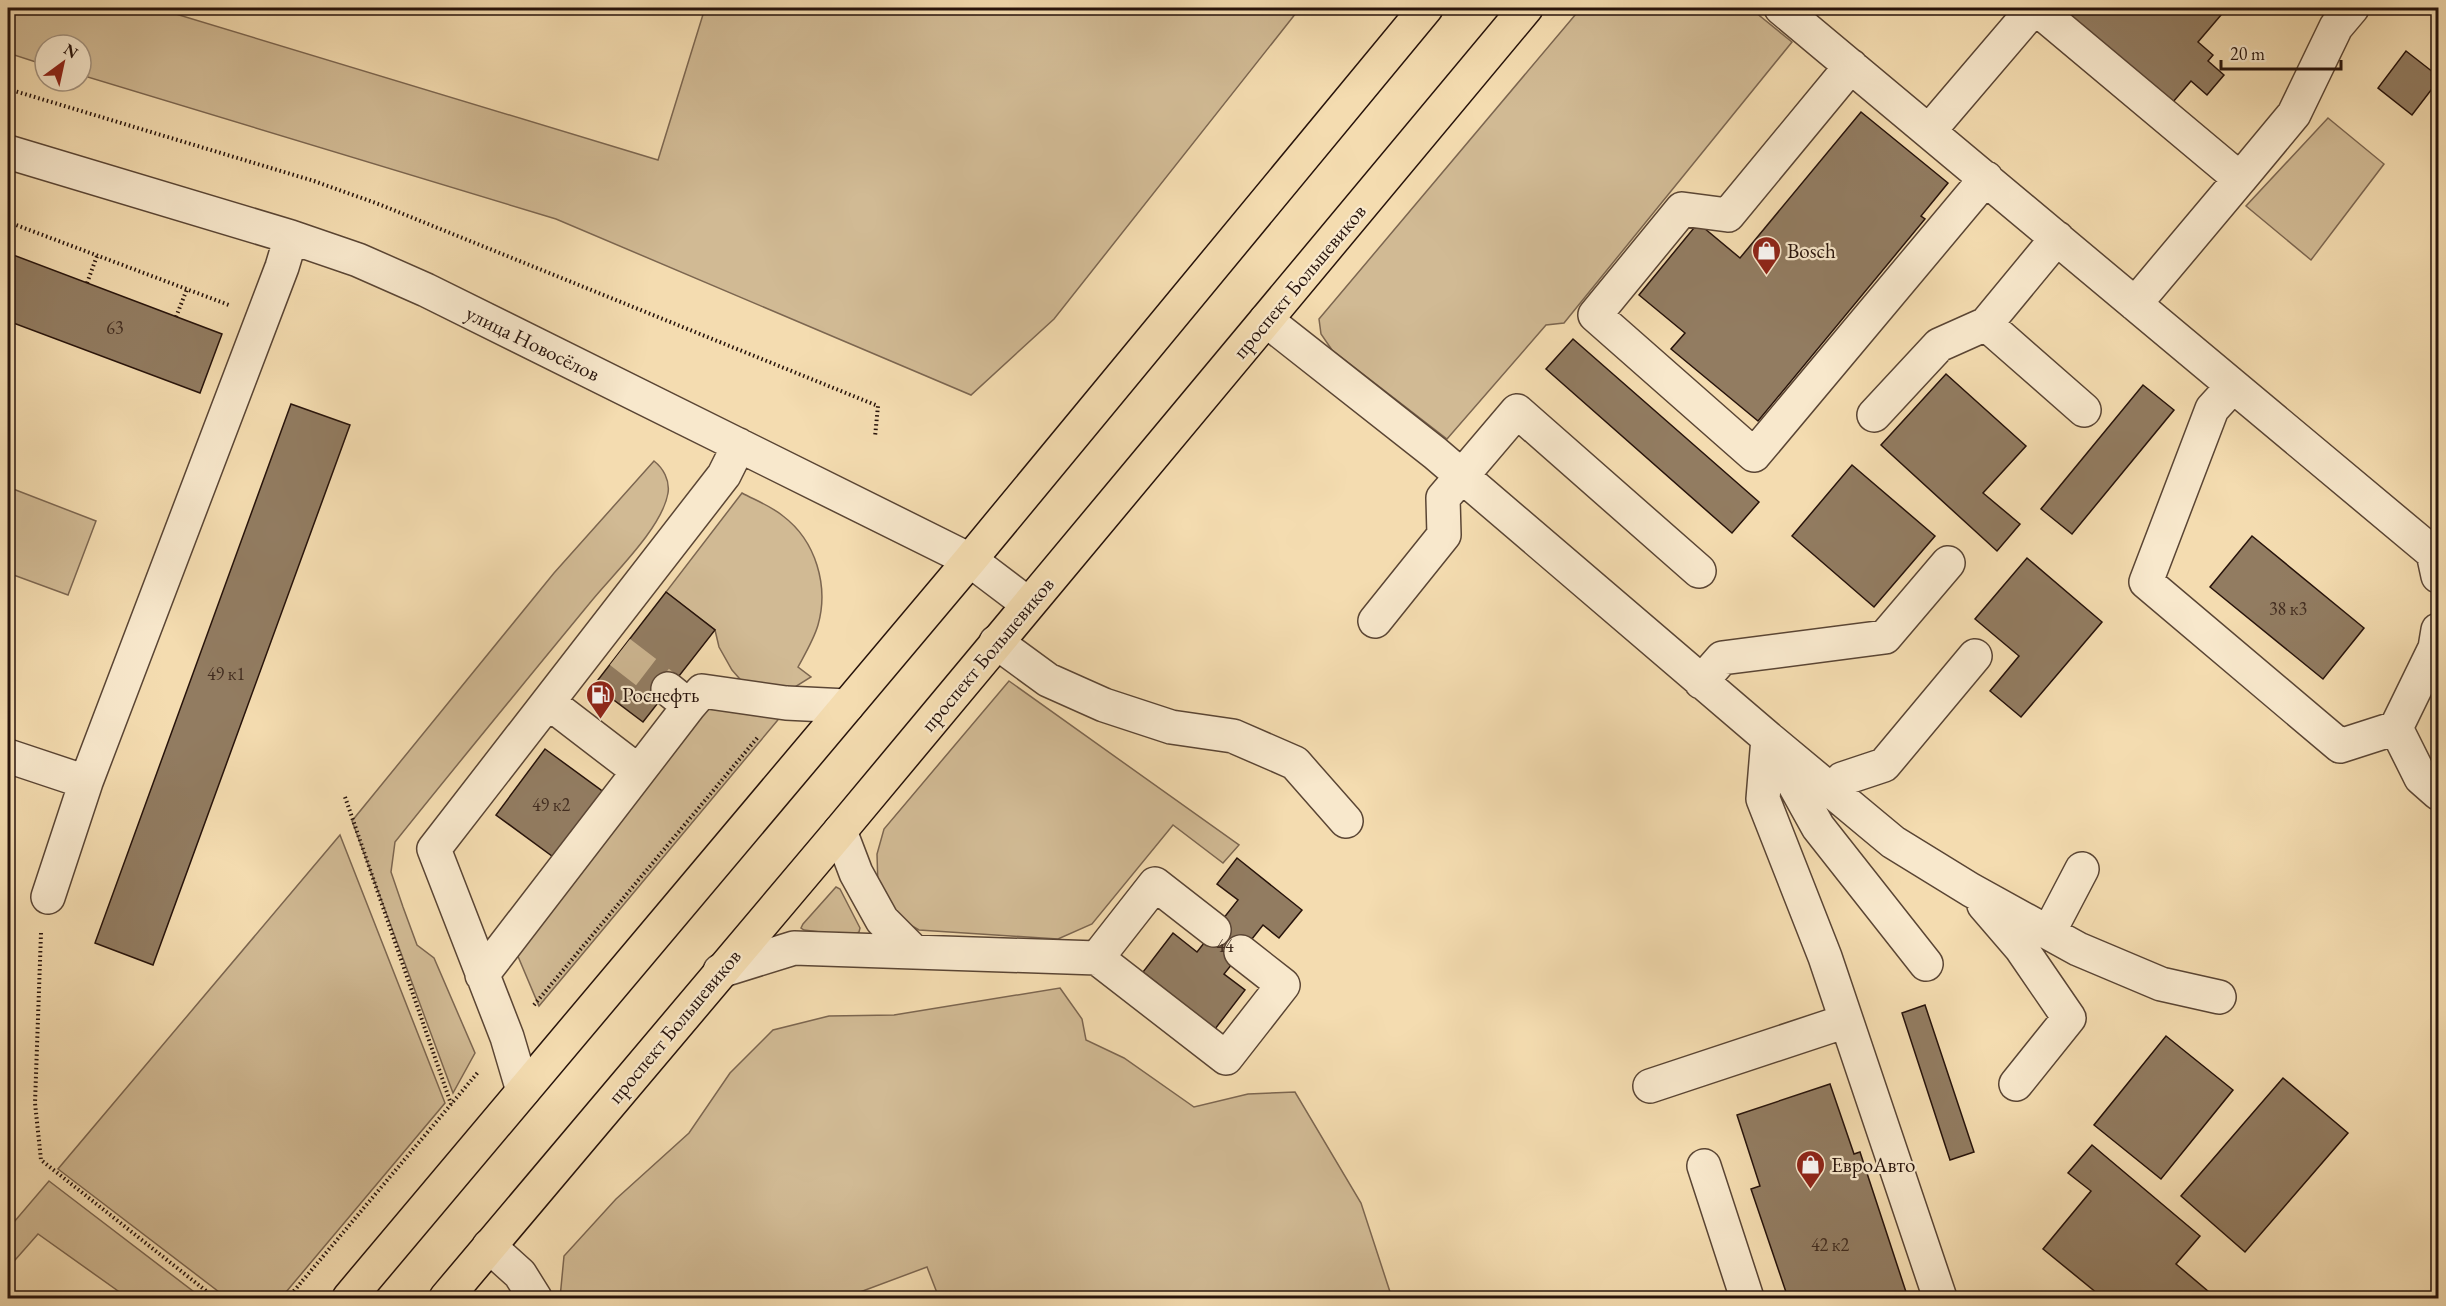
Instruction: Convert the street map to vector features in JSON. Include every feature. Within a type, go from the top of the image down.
[{"type":"main road","points":[[349,1299],[970,560],[1426,8]]},
{"type":"main road","name":"проспект Большевиков","points":[[446,1299],[840,831],[1526,8]]},
{"type":"street","points":[[1781,8],[2437,558]]},
{"type":"street","points":[[1929,132],[2035,8],[2240,179]]},
{"type":"street","points":[[2135,304],[2294,114],[2336,27],[2352,8]]},
{"type":"street","points":[[1851,66],[1728,215],[1682,209],[1595,315],[1754,455],[1986,178]]},
{"type":"street","name":"улица Новосёлов","points":[[8,152],[291,237],[358,260],[426,290],[970,560],[1028,604]]},
{"type":"street","points":[[48,897],[86,782],[263,318],[291,237]]},
{"type":"street","points":[[1874,415],[1939,345],[1986,324],[2057,238]]},
{"type":"street","points":[[1266,320],[1461,476],[1701,682],[1893,842],[1971,890],[2078,949],[2161,984],[2219,997]]},
{"type":"street","points":[[1986,324],[2084,410]]},
{"type":"street","points":[[2233,386],[2212,409],[2146,582],[2340,747],[2396,728],[2435,648],[2439,630]]},
{"type":"street","points":[[1374,621],[1444,535],[1443,498],[1517,411],[1699,572]]},
{"type":"street","points":[[523,1091],[507,1037],[435,849],[548,702],[609,644],[724,475],[739,445]]},
{"type":"street","points":[[1701,682],[1722,658],[1886,637],[1948,563]]},
{"type":"street","points":[[996,642],[1048,680],[1104,705],[1172,727],[1233,736],[1294,764],[1346,821]]},
{"type":"street","points":[[1832,790],[1842,779],[1884,765],[1975,656]]},
{"type":"street","points":[[482,975],[638,771],[679,697],[702,691],[786,703],[847,706]]},
{"type":"street","points":[[548,702],[638,771]]},
{"type":"street","points":[[2396,728],[2421,778],[2439,793]]},
{"type":"street","points":[[1768,738],[1818,827],[1926,964]]},
{"type":"street","points":[[1768,738],[1763,799],[1825,957],[1940,1299]]},
{"type":"street","points":[[8,756],[86,782]]},
{"type":"street","points":[[840,831],[855,873],[882,920],[914,952]]},
{"type":"street","points":[[2049,932],[2082,869]]},
{"type":"street","points":[[1097,958],[1155,884],[1214,930]]},
{"type":"street","points":[[1971,890],[2021,948],[2069,1018],[2016,1084]]},
{"type":"street","points":[[720,971],[794,948],[1097,958],[1226,1058],[1283,985],[1241,952]]},
{"type":"street","points":[[1650,1086],[1846,1021]]},
{"type":"street","points":[[1704,1166],[1747,1299]]},
{"type":"street","points":[[489,1246],[520,1274],[535,1299]]},
{"type":"path","points":[[8,89],[314,182],[381,205],[878,406],[875,437]]},
{"type":"path","points":[[8,223],[263,318]]},
{"type":"path","points":[[87,283],[97,255]]},
{"type":"path","points":[[176,317],[187,289]]},
{"type":"path","points":[[288,1299],[786,703]]},
{"type":"path","points":[[345,797],[451,1104]]},
{"type":"path","points":[[48,897],[40,939],[35,1103],[41,1160],[215,1299]]},
{"type":"shaded area","points":[[8,8],[156,8],[658,160],[705,8],[1300,8],[1054,319],[971,395],[556,219],[93,79],[93,33],[33,33],[33,61],[8,53]]},
{"type":"shaded area","points":[[1581,8],[1750,8],[1792,42],[1564,323],[1546,325],[1447,439],[1332,350],[1321,334],[1319,319]]},
{"type":"shaded area","points":[[2328,118],[2384,164],[2311,260],[2246,206]]},
{"type":"shaded area","points":[[654,461],[665,475],[668,493],[664,507],[646,537],[395,842],[391,872],[417,945],[434,958],[475,1053],[453,1093],[352,821],[554,573]]},
{"type":"shaded area","points":[[8,487],[96,521],[68,595],[8,573]]},
{"type":"shaded area","points":[[742,493],[773,509],[794,526],[804,538],[817,565],[822,595],[821,610],[812,641],[798,667],[811,677],[787,692],[746,686],[732,670],[719,647],[715,630],[666,592]]},
{"type":"shaded area","points":[[1009,681],[1239,845],[1223,863],[1173,825],[1092,924],[1058,939],[919,930],[893,915],[878,887],[877,854],[884,829]]},
{"type":"shaded area","points":[[711,705],[782,715],[539,1006],[517,954],[527,934]]},
{"type":"shaded area","points":[[340,835],[445,1103],[281,1298],[227,1298],[58,1169]]},
{"type":"shaded area","points":[[836,887],[840,889],[860,928],[859,932],[852,936],[801,928],[803,924]]},
{"type":"shaded area","points":[[1060,988],[1082,1019],[1086,1040],[1124,1058],[1194,1107],[1248,1094],[1295,1092],[1361,1203],[1392,1298],[939,1298],[927,1267],[844,1298],[560,1298],[564,1256],[616,1199],[689,1133],[730,1073],[773,1030],[829,1016],[894,1015]]},
{"type":"shaded area","points":[[49,1181],[202,1298],[128,1298],[38,1234],[8,1268],[8,1229]]},
{"type":"building","points":[[2061,8],[2227,8],[2198,42],[2213,55],[2208,61],[2224,75],[2207,95],[2191,81],[2173,102]]},
{"type":"building","points":[[2314,8],[2331,8],[2324,16]]},
{"type":"building","points":[[2406,51],[2438,76],[2438,81],[2412,115],[2378,88]]},
{"type":"building","name":"Bosch","points":[[1861,112],[1948,183],[1921,216],[1925,219],[1758,421],[1671,349],[1685,333],[1639,295],[1698,223],[1740,258]]},
{"type":"building","points":[[8,253],[222,334],[200,393],[8,321]]},
{"type":"building","points":[[1573,339],[1759,502],[1732,533],[1546,369]]},
{"type":"building","points":[[1946,374],[2026,446],[1983,493],[2020,524],[1997,551],[1881,445]]},
{"type":"building","points":[[2143,385],[2174,410],[2072,534],[2041,509]]},
{"type":"building","points":[[291,404],[350,425],[153,965],[95,943]]},
{"type":"building","points":[[1852,465],[1935,536],[1874,607],[1792,536]]},
{"type":"building","points":[[2252,536],[2364,628],[2323,679],[2210,587]]},
{"type":"building","points":[[2027,558],[2102,622],[2021,717],[1990,691],[2019,656],[1975,619]]},
{"type":"building","points":[[666,592],[715,630],[643,722],[594,685]]},
{"type":"building","points":[[545,749],[605,793],[556,859],[496,815]]},
{"type":"building","points":[[1237,858],[1302,910],[1279,938],[1263,925],[1224,974],[1245,990],[1215,1029],[1143,972],[1173,933],[1197,952],[1238,900],[1217,884]]},
{"type":"building","points":[[1925,1005],[1974,1152],[1950,1160],[1902,1013]]},
{"type":"building","points":[[2166,1036],[2233,1090],[2161,1179],[2094,1125]]},
{"type":"building","points":[[2283,1078],[2348,1133],[2245,1252],[2181,1196]]},
{"type":"building","points":[[1830,1084],[1854,1154],[1860,1152],[1908,1298],[1788,1298],[1751,1189],[1760,1186],[1737,1115]]},
{"type":"building","points":[[2092,1145],[2200,1236],[2176,1264],[2214,1298],[2103,1298],[2043,1249],[2091,1191],[2068,1173]]},
{"type":"tunnel","points":[[620,652],[668,689]]},
{"type":"place","name":"Bosch","points":[[1766,276]]},
{"type":"place","name":"Роснефть","points":[[601,720]]},
{"type":"place","name":"ЕвроАвто","points":[[1810,1190]]}]
